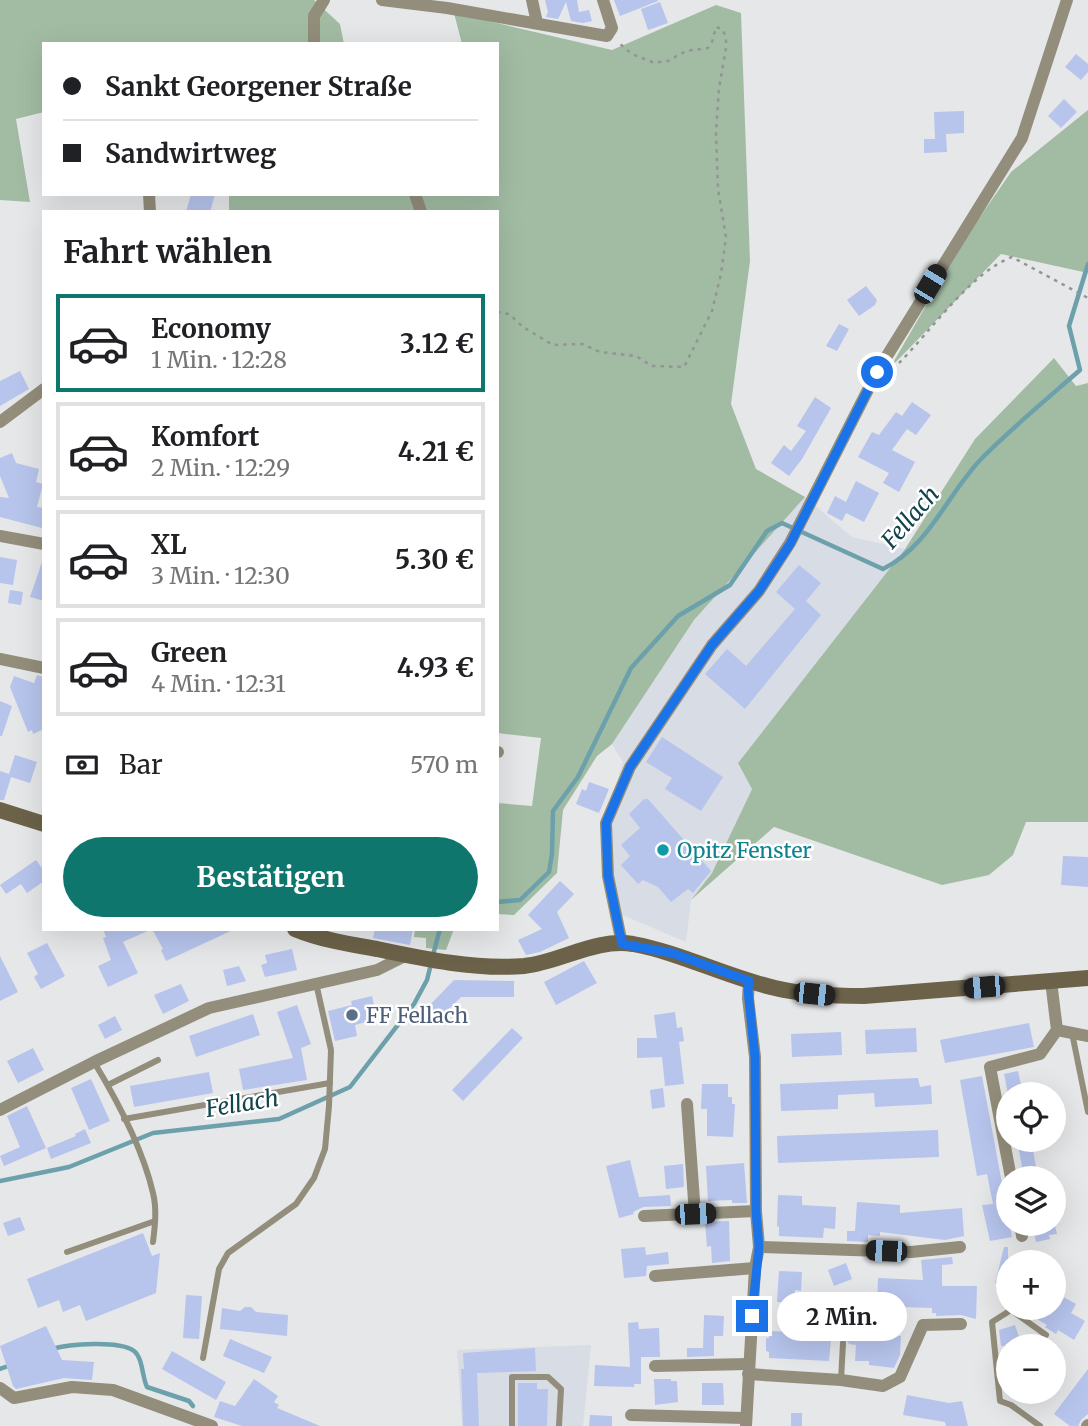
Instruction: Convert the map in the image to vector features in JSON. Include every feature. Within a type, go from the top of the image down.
[{"type":"main road","points":[[0,810],[42,823]]},
{"type":"main road","points":[[301,931],[332,941],[412,956],[492,966],[528,965],[587,949],[622,944],[672,953],[776,989],[845,996],[1088,978]]},
{"type":"street","points":[[314,42],[314,16],[324,0]]},
{"type":"street","points":[[382,0],[447,8],[607,36],[612,28],[603,0]]},
{"type":"street","points":[[531,0],[537,23]]},
{"type":"street","points":[[622,944],[608,876],[606,823],[630,767],[712,645],[759,591],[790,544],[877,372],[1022,138],[1067,0]]},
{"type":"street","points":[[0,422],[42,390]]},
{"type":"street","points":[[0,536],[42,544]]},
{"type":"street","points":[[0,659],[42,668]]},
{"type":"street","points":[[0,1110],[209,1008],[377,970],[412,956]]},
{"type":"street","points":[[631,1415],[745,1422],[755,1269],[759,1247],[756,1211],[755,1057],[749,981]]},
{"type":"street","points":[[1009,1166],[990,1067],[1040,1054],[1057,1030],[1051,981]]},
{"type":"street","points":[[1057,1030],[1088,1036]]},
{"type":"street","points":[[687,1104],[695,1214]]},
{"type":"street","points":[[643,1216],[756,1211]]},
{"type":"street","points":[[759,1247],[911,1252],[960,1247]]},
{"type":"street","points":[[655,1276],[755,1269]]},
{"type":"street","points":[[655,1366],[748,1369],[883,1386],[900,1377],[923,1325],[961,1324]]},
{"type":"street","points":[[0,1388],[14,1398],[72,1387],[113,1390],[212,1426]]},
{"type":"lane","points":[[203,1358],[219,1269],[228,1253],[296,1204],[314,1178],[325,1149],[331,1050],[316,983]]},
{"type":"lane","points":[[1072,1033],[1088,1112]]},
{"type":"lane","points":[[108,1085],[158,1060]]},
{"type":"lane","points":[[94,1062],[124,1119],[154,1194],[153,1242]]},
{"type":"lane","points":[[124,1119],[330,1086]]},
{"type":"lane","points":[[67,1252],[155,1221]]},
{"type":"lane","points":[[996,1362],[992,1322],[1011,1310],[1045,1334]]},
{"type":"lane","points":[[841,1380],[844,1343]]},
{"type":"lane","points":[[512,1426],[512,1377],[548,1377],[561,1389],[559,1426]]},
{"type":"lane","points":[[1008,1404],[1040,1426]]},
{"type":"path","points":[[499,312],[509,314],[523,327],[553,345],[582,344],[600,352],[636,356],[652,366],[671,368],[684,367],[712,311],[726,237],[718,189],[716,132],[726,37],[722,29],[716,27],[708,48],[686,51],[666,62],[652,62],[632,54],[619,42],[607,36]]},
{"type":"path","points":[[877,372],[890,370],[900,362],[975,281],[997,263],[1012,257],[1088,298]]},
{"type":"shaded area","points":[[805,497],[852,537],[905,549],[738,763],[752,788],[712,873],[691,900],[686,942],[620,914],[601,834],[623,762],[612,744],[694,620]]},
{"type":"shaded area","points":[[591,1345],[583,1426],[462,1426],[457,1350]]},
{"type":"green space","points":[[0,0],[314,0],[340,24],[344,42],[42,42],[42,112],[16,119],[30,202],[0,200]]},
{"type":"green space","points":[[716,5],[741,13],[750,261],[731,404],[756,469],[805,497],[694,620],[612,744],[597,756],[563,810],[557,873],[514,915],[499,914],[499,803],[532,806],[541,738],[499,733],[499,210],[229,210],[229,196],[499,196],[499,42],[461,42],[454,13],[612,50]]},
{"type":"green space","points":[[1088,110],[1088,273],[1001,254],[890,368],[962,243],[1011,172]]},
{"type":"green space","points":[[1054,358],[1076,386],[1088,383],[1088,822],[1026,822],[1013,855],[989,875],[942,885],[774,827],[691,900],[712,873],[752,789],[738,763],[905,549],[975,439]]},
{"type":"green space","points":[[415,931],[453,931],[446,950],[426,948],[426,938],[414,937]]},
{"type":"building","points":[[545,0],[577,0],[579,12],[589,10],[592,21],[571,21],[566,2],[558,19],[546,17],[548,12]]},
{"type":"building","points":[[614,0],[658,0],[658,1],[620,16]]},
{"type":"building","points":[[660,2],[668,23],[648,30],[641,9]]},
{"type":"building","points":[[1076,54],[1088,64],[1088,72],[1081,80],[1065,67]]},
{"type":"building","points":[[1064,99],[1077,112],[1061,128],[1048,116]]},
{"type":"building","points":[[964,111],[964,133],[946,134],[947,152],[924,153],[924,139],[935,139],[934,112]]},
{"type":"building","points":[[190,196],[214,196],[211,210],[187,210]]},
{"type":"building","points":[[866,286],[877,300],[875,305],[859,316],[847,300]]},
{"type":"building","points":[[839,324],[849,329],[837,351],[826,346]]},
{"type":"building","points":[[20,371],[29,389],[0,406],[0,381]]},
{"type":"building","points":[[815,397],[831,408],[802,459],[789,476],[771,463],[784,445],[791,451],[806,431],[797,426]]},
{"type":"building","points":[[912,402],[931,415],[916,435],[907,429],[892,450],[915,462],[899,492],[883,483],[889,473],[858,457],[872,432],[879,435],[896,412],[902,416]]},
{"type":"building","points":[[12,453],[16,463],[39,469],[36,482],[42,484],[42,488],[37,507],[42,508],[42,528],[0,517],[0,497],[9,498],[0,476],[0,458]]},
{"type":"building","points":[[856,481],[879,493],[864,522],[846,513],[842,521],[827,513],[835,496],[846,502]]},
{"type":"building","points":[[0,557],[17,560],[13,585],[0,583]]},
{"type":"building","points":[[42,562],[42,600],[30,597]]},
{"type":"building","points":[[799,565],[821,583],[806,601],[821,615],[745,709],[705,674],[727,649],[746,666],[795,609],[776,592]]},
{"type":"building","points":[[10,590],[23,592],[21,605],[8,603]]},
{"type":"building","points":[[37,675],[42,676],[42,730],[33,734],[32,730],[28,732],[10,687],[14,676],[34,683]]},
{"type":"building","points":[[0,701],[12,706],[2,736],[0,736]]},
{"type":"building","points":[[662,737],[723,777],[701,811],[665,789],[672,778],[646,762]]},
{"type":"building","points":[[15,755],[37,762],[30,783],[11,777],[4,800],[0,800],[0,771],[9,774]]},
{"type":"building","points":[[589,782],[609,789],[599,813],[576,804],[582,789],[586,791]]},
{"type":"building","name":"Opitz Fenster","points":[[644,799],[648,799],[711,871],[693,893],[688,889],[671,902],[658,887],[643,880],[638,884],[621,865],[630,856],[621,845],[640,828],[629,814]]},
{"type":"building","points":[[1063,856],[1088,857],[1088,887],[1061,885]]},
{"type":"building","points":[[36,860],[42,868],[42,882],[27,893],[21,884],[6,894],[0,885]]},
{"type":"building","points":[[560,881],[574,894],[557,912],[569,938],[540,952],[526,955],[518,940],[542,929],[528,915]]},
{"type":"building","points":[[104,931],[148,931],[123,942],[138,973],[108,987],[98,966],[111,960],[103,938],[106,937]]},
{"type":"building","points":[[153,931],[231,931],[166,961],[161,950],[163,949]]},
{"type":"building","points":[[375,931],[413,931],[410,945],[373,938]]},
{"type":"building","points":[[47,943],[65,976],[41,989],[34,977],[38,974],[27,953]]},
{"type":"building","points":[[292,949],[297,970],[265,977],[261,965],[267,963],[265,955]]},
{"type":"building","points":[[0,956],[18,992],[0,1001]]},
{"type":"building","points":[[584,961],[597,983],[556,1005],[544,982]]},
{"type":"building","points":[[239,966],[246,981],[227,986],[223,970]]},
{"type":"building","points":[[454,980],[514,981],[514,997],[461,997],[438,1020],[426,1009]]},
{"type":"building","points":[[181,984],[189,1001],[163,1014],[154,995]]},
{"type":"building","name":"FF Fellach","points":[[372,996],[377,1019],[355,1025],[357,1036],[335,1041],[328,1011]]},
{"type":"building","points":[[297,1005],[311,1044],[301,1048],[307,1080],[243,1090],[239,1069],[293,1058],[277,1012]]},
{"type":"building","points":[[675,1012],[677,1028],[682,1027],[684,1041],[679,1042],[684,1084],[665,1086],[662,1057],[637,1058],[637,1038],[657,1038],[654,1015]]},
{"type":"building","points":[[253,1014],[260,1035],[196,1057],[189,1036]]},
{"type":"building","points":[[115,1016],[122,1030],[105,1039],[98,1025]]},
{"type":"building","points":[[1029,1023],[1034,1047],[945,1063],[940,1040]]},
{"type":"building","points":[[512,1028],[523,1038],[463,1101],[452,1090]]},
{"type":"building","points":[[916,1028],[917,1052],[866,1054],[865,1030]]},
{"type":"building","points":[[841,1032],[842,1055],[792,1057],[791,1034]]},
{"type":"building","points":[[33,1048],[44,1070],[18,1083],[7,1061]]},
{"type":"building","points":[[1018,1071],[1020,1082],[1006,1082],[1004,1074]]},
{"type":"building","points":[[209,1072],[213,1093],[134,1107],[130,1086]]},
{"type":"building","points":[[982,1076],[999,1166],[996,1166],[996,1236],[1012,1237],[990,1241],[982,1205],[993,1204],[987,1174],[977,1176],[960,1080]]},
{"type":"building","points":[[918,1078],[920,1087],[931,1085],[932,1104],[875,1107],[874,1093],[838,1095],[838,1109],[781,1111],[780,1084]]},
{"type":"building","points":[[91,1079],[110,1121],[89,1130],[71,1088]]},
{"type":"building","points":[[702,1084],[728,1084],[728,1097],[732,1097],[732,1104],[735,1104],[733,1137],[707,1136],[707,1109],[701,1109]]},
{"type":"building","points":[[663,1088],[665,1107],[652,1109],[650,1090]]},
{"type":"building","points":[[27,1106],[46,1148],[4,1166],[0,1156],[20,1147],[7,1116]]},
{"type":"building","points":[[85,1129],[91,1143],[51,1159],[47,1148],[76,1136],[75,1134]]},
{"type":"building","points":[[938,1130],[939,1157],[778,1163],[777,1136]]},
{"type":"building","points":[[1019,1152],[1033,1152],[1036,1166],[1022,1166]]},
{"type":"building","points":[[630,1160],[639,1197],[670,1195],[671,1206],[643,1207],[633,1212],[634,1214],[619,1218],[606,1166]]},
{"type":"building","points":[[744,1163],[747,1203],[732,1203],[732,1200],[708,1201],[706,1166]]},
{"type":"building","points":[[683,1164],[684,1187],[666,1189],[664,1166]]},
{"type":"building","points":[[778,1195],[802,1196],[802,1205],[836,1207],[835,1229],[824,1228],[823,1238],[779,1236]]},
{"type":"building","points":[[857,1202],[900,1205],[900,1213],[962,1208],[964,1236],[945,1240],[880,1232],[880,1236],[868,1235],[868,1242],[847,1241],[847,1231],[855,1231]]},
{"type":"building","points":[[20,1217],[25,1230],[8,1236],[3,1223]]},
{"type":"building","points":[[729,1221],[730,1261],[712,1263],[711,1246],[707,1247],[705,1222]]},
{"type":"building","points":[[143,1233],[152,1256],[160,1253],[156,1293],[86,1321],[80,1305],[63,1312],[59,1300],[38,1308],[27,1279]]},
{"type":"building","points":[[1035,1236],[1049,1236],[1050,1239],[1036,1242]]},
{"type":"building","points":[[645,1247],[646,1255],[668,1252],[669,1264],[647,1266],[646,1276],[624,1278],[621,1249]]},
{"type":"building","points":[[952,1257],[953,1264],[942,1265],[942,1286],[977,1286],[976,1319],[961,1315],[936,1316],[936,1313],[932,1313],[932,1308],[902,1307],[902,1311],[891,1311],[891,1306],[877,1306],[878,1278],[923,1280],[921,1260]]},
{"type":"building","points":[[846,1263],[852,1279],[834,1286],[828,1270]]},
{"type":"building","points":[[779,1271],[802,1272],[801,1291],[795,1290],[795,1303],[777,1302]]},
{"type":"building","points":[[186,1295],[202,1296],[199,1339],[183,1338]]},
{"type":"building","points":[[1066,1298],[1076,1304],[1071,1313],[1085,1321],[1074,1340],[1058,1330],[1056,1334],[1045,1327],[1047,1325],[1038,1320],[1066,1320]]},
{"type":"building","points":[[251,1307],[256,1312],[288,1315],[287,1336],[220,1329],[222,1308],[240,1311]]},
{"type":"building","points":[[704,1315],[724,1316],[723,1336],[714,1336],[714,1356],[687,1357],[687,1348],[703,1348]]},
{"type":"building","points":[[840,1316],[850,1324],[850,1334],[901,1336],[900,1355],[894,1368],[869,1365],[869,1361],[855,1361],[856,1345],[849,1344],[844,1337],[839,1340]]},
{"type":"building","points":[[638,1322],[639,1329],[659,1328],[660,1357],[641,1357],[641,1384],[634,1384],[634,1387],[594,1386],[595,1365],[630,1367],[628,1323]]},
{"type":"building","points":[[1015,1325],[1018,1334],[1000,1334],[999,1330]]},
{"type":"building","points":[[46,1326],[62,1360],[94,1362],[92,1380],[64,1378],[16,1389],[13,1386],[0,1346]]},
{"type":"building","points":[[770,1331],[791,1332],[791,1336],[831,1339],[829,1361],[769,1358],[766,1338],[769,1338]]},
{"type":"building","points":[[230,1339],[272,1357],[264,1373],[223,1356]]},
{"type":"building","points":[[535,1348],[536,1371],[477,1373],[479,1426],[463,1426],[463,1353]]},
{"type":"building","points":[[172,1351],[226,1382],[216,1400],[162,1369]]},
{"type":"building","points":[[1088,1369],[1088,1414],[1078,1426],[1070,1426],[1054,1414],[1062,1404],[1066,1404],[1066,1398]]},
{"type":"building","points":[[254,1379],[278,1396],[274,1402],[279,1405],[277,1408],[320,1426],[242,1426],[214,1417],[220,1401],[235,1406]]},
{"type":"building","points":[[654,1379],[677,1381],[678,1402],[655,1405]]},
{"type":"building","points":[[518,1383],[537,1383],[537,1389],[548,1389],[547,1426],[518,1426]]},
{"type":"building","points":[[702,1383],[723,1383],[724,1405],[702,1405]]},
{"type":"building","points":[[907,1395],[949,1403],[962,1401],[968,1426],[946,1426],[945,1422],[903,1415]]},
{"type":"building","points":[[791,1413],[802,1413],[802,1426],[791,1426]]},
{"type":"building","points":[[590,1415],[612,1416],[612,1426],[589,1426]]},
{"type":"waterway","name":"Fellach","points":[[499,902],[520,900],[549,872],[553,811],[578,777],[631,668],[678,616],[730,585],[767,531],[782,523],[883,569],[914,547],[983,457],[1080,370],[1069,326],[1088,264]]},
{"type":"waterway","name":"Fellach","points":[[433,955],[439,931]]},
{"type":"waterway","name":"Fellach","points":[[0,1181],[69,1167],[153,1133],[279,1119],[350,1087],[414,1004],[427,980],[431,964]]},
{"type":"waterway","points":[[52,1349],[94,1344],[127,1348],[137,1354],[147,1387],[189,1401],[193,1406]]},
{"type":"waterway","points":[[0,1369],[11,1365]]},
{"type":"place","name":"Opitz Fenster","points":[[663,850]]},
{"type":"place","name":"FF Fellach","points":[[352,1015]]},
{"type":"route","points":[[752,1316],[759,1247],[756,1211],[755,1057],[749,981],[672,953],[622,944],[608,876],[606,823],[630,767],[712,645],[759,591],[790,544],[877,372]]}]
